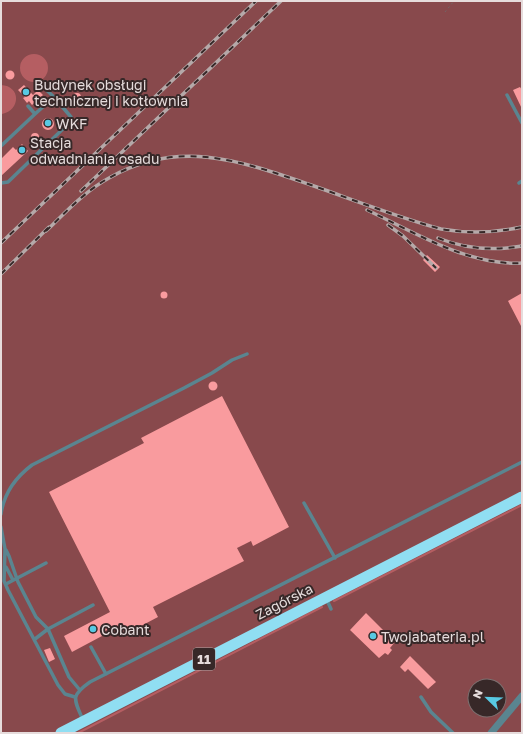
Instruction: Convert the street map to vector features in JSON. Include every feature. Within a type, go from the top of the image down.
[{"type":"highway","name":"Zagórska","points":[[61,733],[522,497]]},
{"type":"street","points":[[491,733],[522,696]]},
{"type":"lane","points":[[1,183],[8,182],[69,123],[71,116],[42,86]]},
{"type":"lane","points":[[507,95],[521,117],[522,123]]},
{"type":"lane","points":[[1,146],[54,97]]},
{"type":"lane","points":[[28,106],[35,114]]},
{"type":"lane","points":[[1,514],[4,500],[9,490],[20,476],[32,465],[184,388],[232,360],[247,354]]},
{"type":"lane","points":[[84,721],[75,702],[75,696],[79,689],[90,682],[522,462]]},
{"type":"lane","points":[[304,503],[335,558]]},
{"type":"lane","points":[[1,527],[6,565],[4,581],[58,685],[65,694],[75,696]]},
{"type":"lane","points":[[5,549],[9,556],[15,579]]},
{"type":"lane","points":[[6,584],[46,563]]},
{"type":"lane","points":[[6,565],[36,617],[48,630],[69,677],[79,689]]},
{"type":"lane","points":[[325,598],[331,609]]},
{"type":"lane","points":[[35,639],[93,605]]},
{"type":"lane","points":[[91,647],[106,674]]},
{"type":"lane","points":[[421,697],[431,712],[453,733]]},
{"type":"path","points":[[445,12],[454,1]]},
{"type":"shaded area","points":[[1,1],[522,1],[522,733],[1,733]]},
{"type":"shaded area","points":[[34,54],[40,55],[44,58],[47,62],[47,74],[44,78],[40,81],[34,82],[28,81],[24,78],[21,74],[20,68],[21,62],[24,58],[28,55]]},
{"type":"shaded area","points":[[1,85],[8,86],[12,89],[16,98],[13,108],[2,114]]},
{"type":"building","points":[[8,71],[12,71],[14,75],[12,79],[8,79],[6,77],[6,73]]},
{"type":"building","name":"Budynek obsługi technicznej i kotłownia","points":[[24,85],[33,95],[38,90],[43,95],[32,105],[29,101],[27,103],[23,98],[25,97],[18,90]]},
{"type":"building","points":[[520,87],[522,90],[522,109],[513,90]]},
{"type":"building","points":[[75,93],[79,93],[81,97],[79,101],[75,101],[73,99],[73,95]]},
{"type":"building","name":"WKF","points":[[46,118],[50,118],[54,124],[50,130],[46,130],[42,126],[42,122]]},
{"type":"building","points":[[35,133],[38,134],[38,140],[35,141],[32,140],[31,137],[32,134]]},
{"type":"building","points":[[22,144],[28,151],[1,176],[1,159],[13,147],[16,150]]},
{"type":"building","points":[[427,255],[440,267],[435,272],[423,260]]},
{"type":"building","points":[[164,291],[167,292],[167,298],[164,299],[161,298],[160,295],[161,292]]},
{"type":"building","points":[[522,293],[522,325],[521,326],[508,301]]},
{"type":"building","points":[[213,381],[218,386],[213,391],[208,386]]},
{"type":"building","points":[[222,396],[289,527],[253,546],[251,541],[237,548],[244,561],[153,607],[158,617],[122,636],[117,625],[101,633],[102,636],[72,652],[64,636],[110,612],[49,492],[144,443],[141,438]]},
{"type":"building","name":"Twojabateria.pl","points":[[366,613],[395,642],[390,648],[392,650],[388,655],[385,653],[379,658],[350,630]]},
{"type":"building","points":[[50,648],[55,659],[49,662],[44,650]]},
{"type":"building","points":[[410,656],[436,682],[428,689],[408,669],[405,672],[400,667]]},
{"type":"waterway","points":[[334,601],[522,505]]},
{"type":"waterway","points":[[78,733],[322,607]]},
{"type":"railway","points":[[1,243],[256,1]]},
{"type":"railway","points":[[81,191],[281,1]]},
{"type":"railway","points":[[46,231],[84,195],[109,178],[135,166],[160,159],[185,156],[210,158],[260,168],[392,214],[441,229],[462,232],[482,232],[501,231],[522,227]]},
{"type":"railway","points":[[367,210],[422,237],[462,253],[482,259],[522,263]]},
{"type":"railway","points":[[388,225],[403,236],[436,268]]},
{"type":"railway","points":[[1,274],[49,227]]},
{"type":"railway","points":[[438,238],[458,245],[479,248],[490,249],[522,246]]},
{"type":"place","name":"Budynek obsługi technicznej i kotłownia","points":[[26,92]]},
{"type":"place","name":"WKF","points":[[48,123]]},
{"type":"place","name":"Stacja odwadniania osadu","points":[[22,150]]},
{"type":"place","name":"Cobant","points":[[93,629]]},
{"type":"place","name":"Twojabateria.pl","points":[[373,636]]}]
